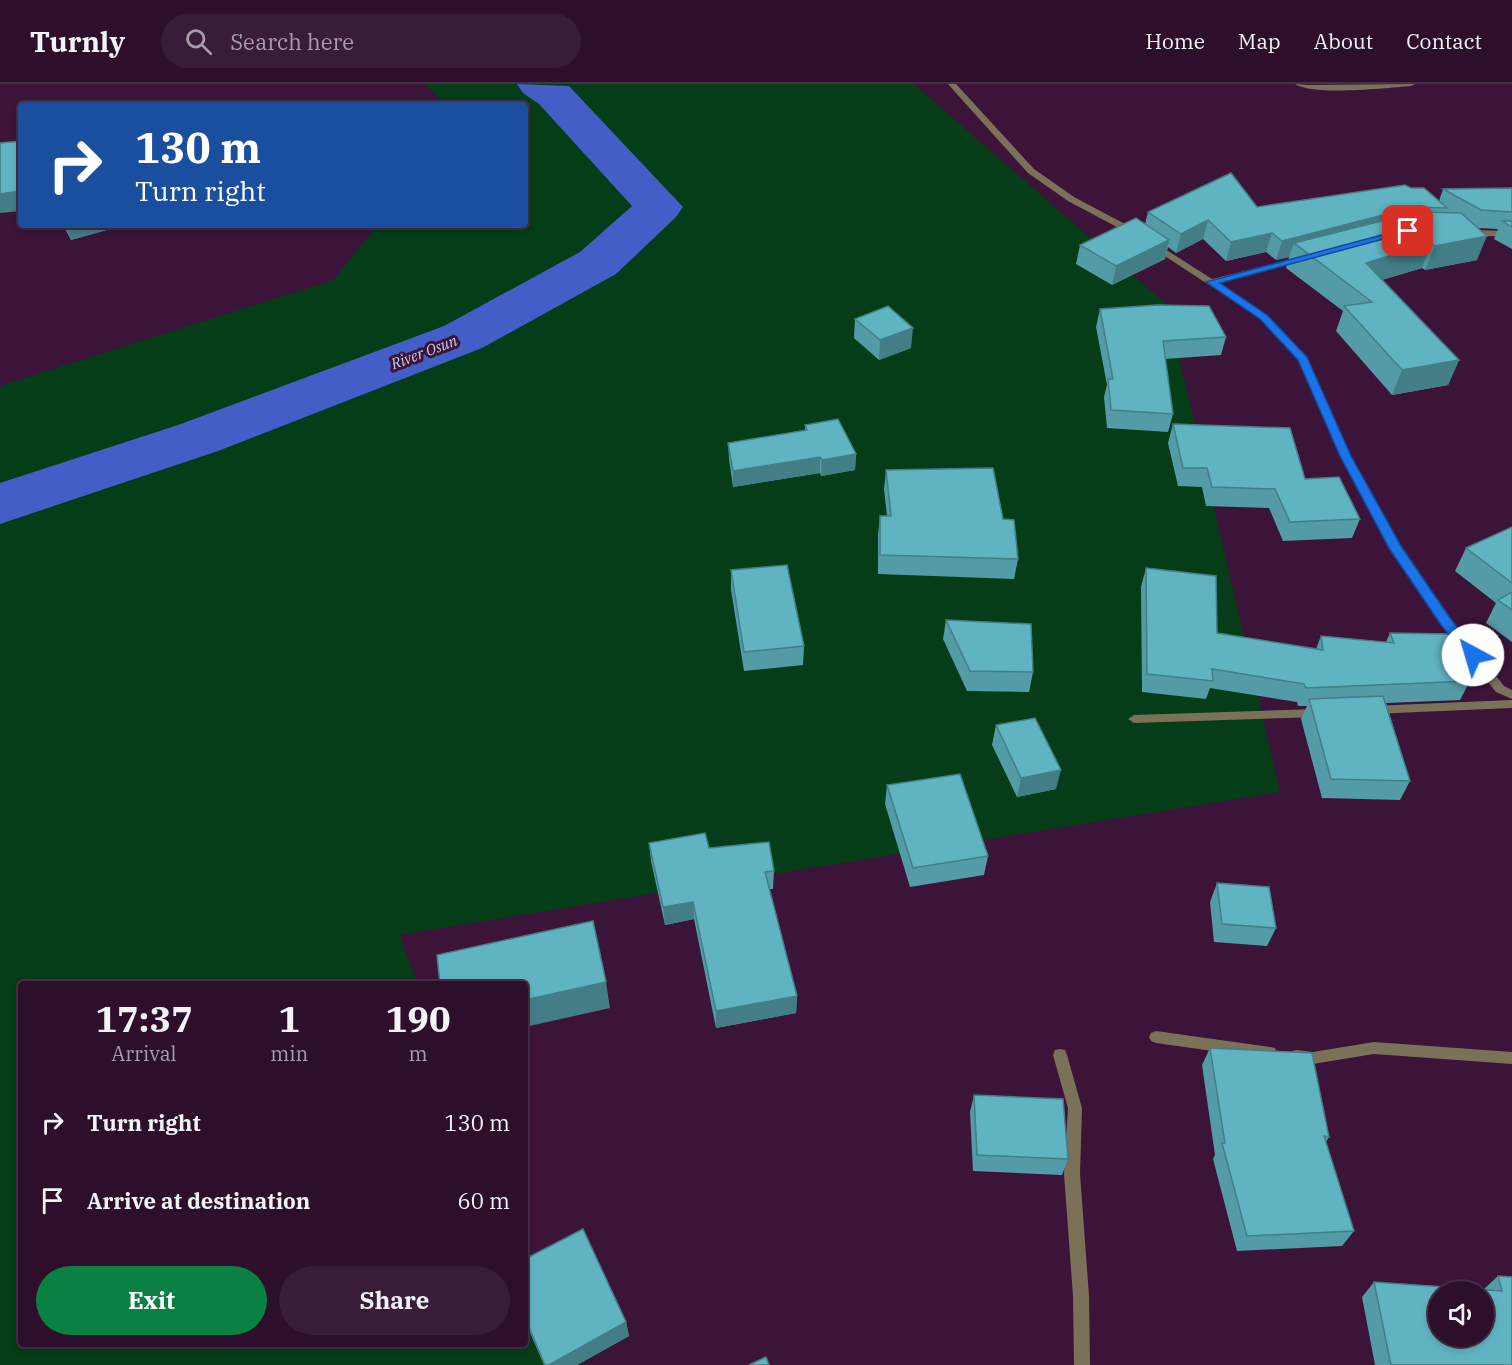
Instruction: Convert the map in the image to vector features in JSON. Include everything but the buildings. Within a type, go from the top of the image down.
[{"type":"street","points":[[952,84],[1031,171],[1071,199],[1136,233],[1264,317],[1303,359],[1346,456],[1395,548],[1446,621],[1500,689],[1512,695]]},
{"type":"street","points":[[1299,84],[1370,87],[1411,84]]},
{"type":"street","points":[[1454,232],[1512,234]]},
{"type":"street","points":[[1211,282],[1315,255]]},
{"type":"street","points":[[1359,711],[1512,704]]},
{"type":"street","points":[[1134,719],[1336,712]]},
{"type":"street","points":[[1156,1037],[1313,1058],[1374,1048],[1512,1058]]},
{"type":"street","points":[[1060,1055],[1075,1108],[1072,1174],[1081,1296],[1082,1365]]},
{"type":"green space","points":[[425,84],[914,84],[1167,305],[1280,792],[399,935],[417,981],[18,981],[18,1347],[528,1347],[528,1258],[571,1365],[0,1365],[0,386],[333,280],[376,228],[528,228],[528,102],[442,102]]},
{"type":"waterway","name":"River Osun","points":[[0,504],[198,438],[463,337],[598,263],[659,207],[554,95],[538,84]]},
{"type":"route","points":[[1408,231],[1211,282],[1264,317],[1303,359],[1346,456],[1395,548],[1473,655]]}]
